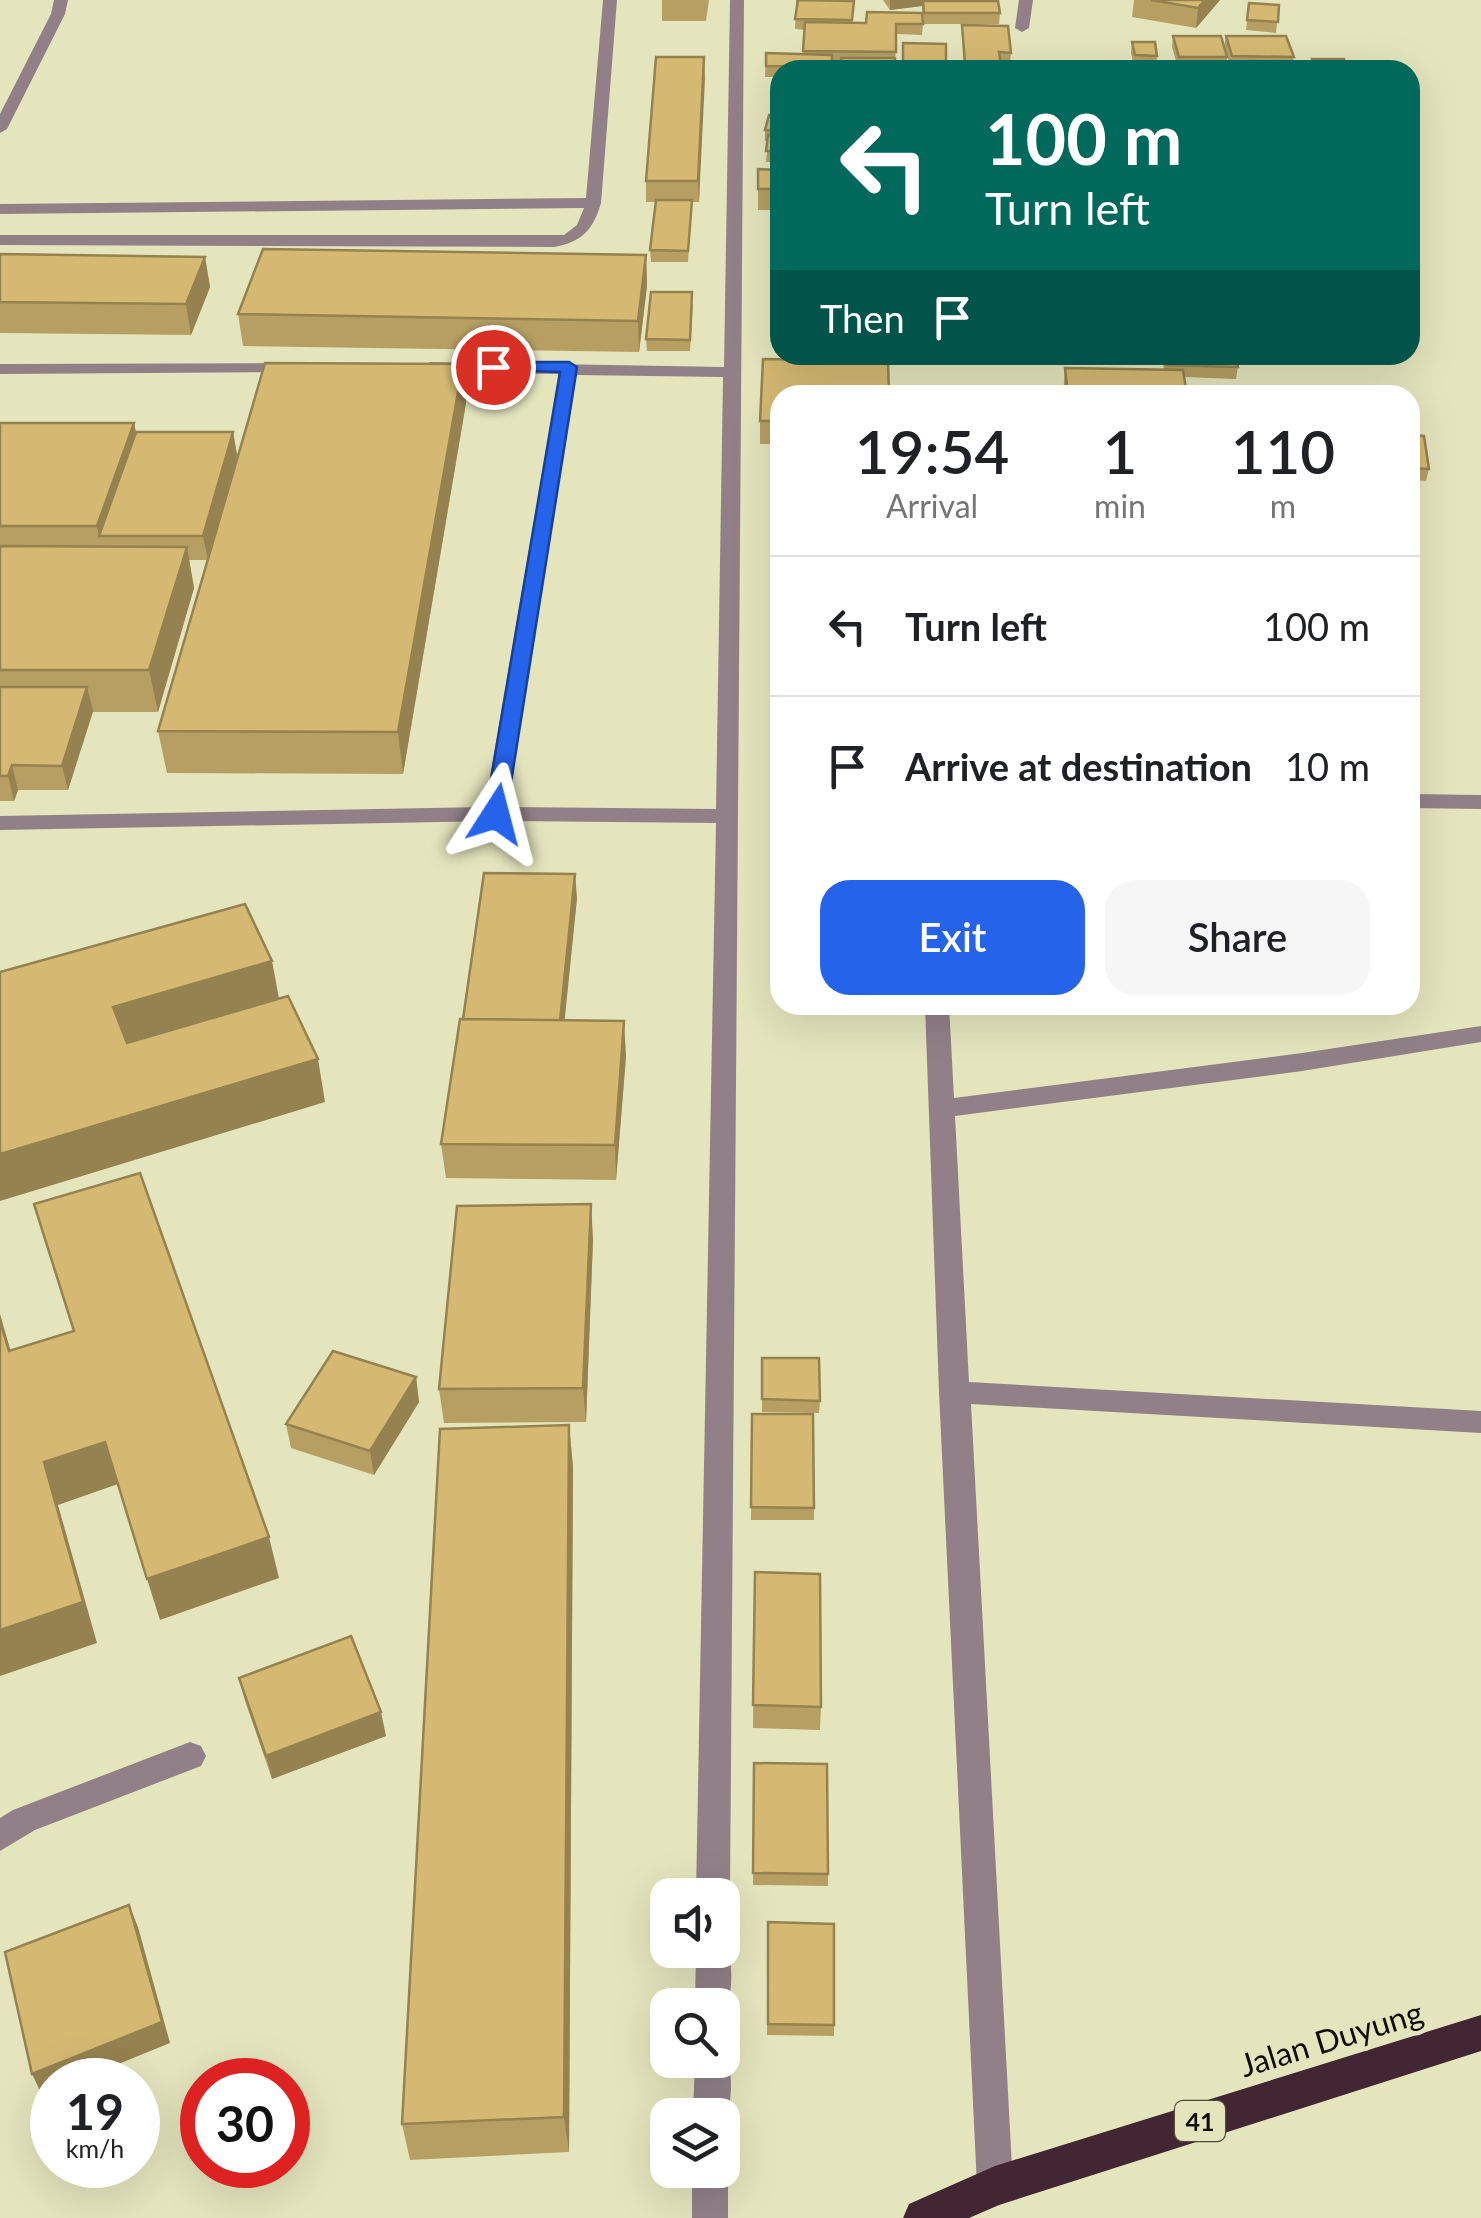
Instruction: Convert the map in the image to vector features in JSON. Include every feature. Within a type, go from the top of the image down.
[{"type":"highway","name":"Jalan Duyung","points":[[923,2218],[995,2186],[1481,2033]]},
{"type":"street","points":[[0,129],[58,14],[60,0]]},
{"type":"street","points":[[0,240],[554,242],[582,232],[593,204],[600,154],[610,0]]},
{"type":"street","points":[[713,1878],[737,0]]},
{"type":"street","points":[[1022,28],[1026,0]]},
{"type":"street","points":[[0,209],[593,204]]},
{"type":"street","points":[[496,814],[569,367]]},
{"type":"street","points":[[0,369],[314,368]]},
{"type":"street","points":[[412,368],[730,372]]},
{"type":"street","points":[[1420,801],[1481,802]]},
{"type":"street","points":[[0,823],[496,814],[724,816]]},
{"type":"street","points":[[937,1015],[995,2186]]},
{"type":"street","points":[[941,1109],[1302,1062],[1481,1034]]},
{"type":"street","points":[[953,1392],[1481,1422]]},
{"type":"street","points":[[0,1836],[24,1820],[190,1756]]},
{"type":"street","points":[[710,2188],[710,2218]]},
{"type":"building","points":[[798,0],[854,1],[852,20],[795,19]]},
{"type":"building","points":[[1151,0],[1205,0],[1198,8]]},
{"type":"building","points":[[923,1],[998,1],[1000,13],[924,13]]},
{"type":"building","points":[[1249,3],[1279,5],[1278,22],[1247,20]]},
{"type":"building","points":[[867,12],[922,13],[923,24],[896,24],[896,52],[803,51],[805,22],[866,23]]},
{"type":"building","points":[[962,25],[1008,26],[1011,53],[999,52],[1000,60],[965,60]]},
{"type":"building","points":[[1173,36],[1221,36],[1227,57],[1179,57]]},
{"type":"building","points":[[1226,36],[1286,36],[1294,57],[1232,56]]},
{"type":"building","points":[[1132,42],[1155,42],[1157,56],[1135,55]]},
{"type":"building","points":[[903,43],[946,44],[946,60],[903,60]]},
{"type":"building","points":[[766,53],[832,55],[832,60],[770,60],[770,66],[766,66]]},
{"type":"building","points":[[656,57],[704,57],[698,181],[646,181]]},
{"type":"building","points":[[841,58],[895,58],[895,60]]},
{"type":"building","points":[[758,169],[770,170],[770,189],[758,189]]},
{"type":"building","points":[[656,200],[692,200],[688,251],[650,250]]},
{"type":"building","points":[[263,249],[646,255],[638,321],[238,314]]},
{"type":"building","points":[[0,254],[205,257],[186,304],[0,302]]},
{"type":"building","points":[[651,292],[692,292],[690,340],[646,339]]},
{"type":"building","points":[[763,359],[770,359],[770,365],[888,365],[889,385],[770,385],[770,421],[760,421]]},
{"type":"building","points":[[265,363],[463,364],[398,732],[158,731]]},
{"type":"building","points":[[1166,365],[1238,365],[1238,367]]},
{"type":"building","points":[[1065,368],[1183,370],[1185,385],[1067,385]]},
{"type":"building","points":[[0,423],[134,423],[97,526],[0,526]]},
{"type":"building","points":[[136,432],[233,432],[203,536],[99,536]]},
{"type":"building","points":[[1420,436],[1424,436],[1429,469],[1420,469]]},
{"type":"building","points":[[0,546],[187,547],[149,670],[0,670]]},
{"type":"building","points":[[0,687],[87,687],[62,766],[12,765],[8,776],[0,776]]},
{"type":"building","points":[[484,873],[575,874],[560,1021],[463,1019]]},
{"type":"building","points":[[245,904],[272,961],[113,1007],[127,1043],[288,996],[318,1059],[0,1154],[0,972]]},
{"type":"building","points":[[460,1019],[624,1021],[615,1145],[441,1144]]},
{"type":"building","points":[[140,1173],[269,1537],[147,1579],[105,1442],[44,1462],[83,1602],[0,1630],[0,1321],[9,1351],[74,1331],[34,1204]]},
{"type":"building","points":[[591,1204],[583,1388],[439,1389],[457,1206]]},
{"type":"building","points":[[333,1351],[416,1377],[370,1451],[286,1424]]},
{"type":"building","points":[[762,1358],[819,1358],[820,1401],[762,1399]]},
{"type":"building","points":[[752,1414],[813,1414],[814,1508],[751,1507]]},
{"type":"building","points":[[569,1425],[564,2117],[402,2124],[440,1429]]},
{"type":"building","points":[[755,1572],[820,1574],[821,1707],[753,1705]]},
{"type":"building","points":[[351,1636],[381,1712],[266,1756],[239,1678]]},
{"type":"building","points":[[754,1763],[827,1764],[828,1874],[753,1873]]},
{"type":"building","points":[[129,1905],[162,2022],[72,2058],[30,2058],[30,2065],[5,1952]]},
{"type":"building","points":[[768,1922],[834,1924],[834,2025],[768,2024]]},
{"type":"route","points":[[493,367],[569,367],[496,814]]}]
